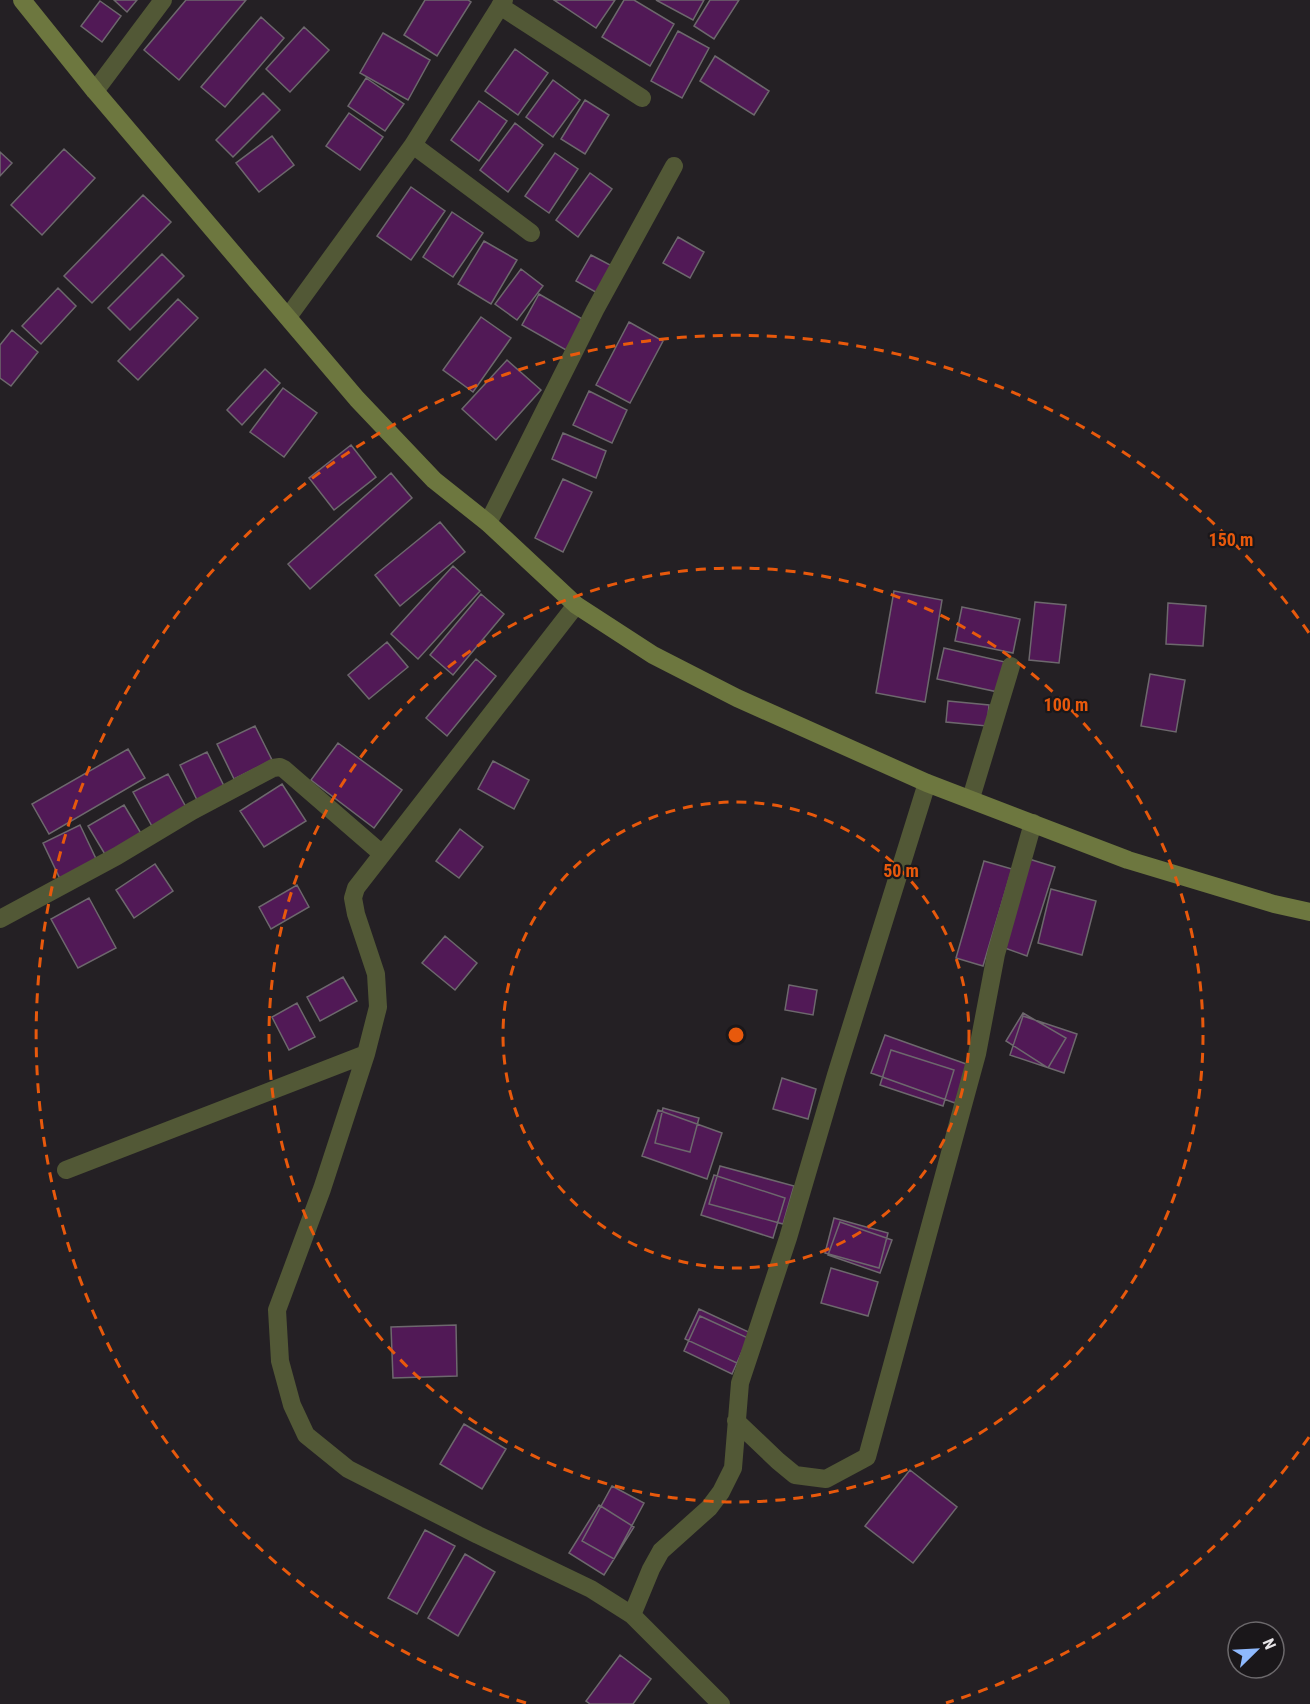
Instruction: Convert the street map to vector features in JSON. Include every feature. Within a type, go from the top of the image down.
[{"type":"street","points":[[22,0],[95,91],[357,399],[434,480],[488,524],[576,605],[653,655],[737,698],[927,783],[1128,860],[1274,904],[1310,912]]},
{"type":"street","points":[[95,91],[163,0]]},
{"type":"street","points":[[288,317],[413,145],[502,3],[642,98]]},
{"type":"street","points":[[413,145],[531,233]]},
{"type":"street","points":[[488,524],[595,310],[674,166]]},
{"type":"street","points":[[576,605],[356,888],[353,898],[376,974],[378,1007],[366,1054],[322,1189],[277,1310],[280,1361],[292,1406],[306,1435],[348,1469],[591,1589],[632,1615],[721,1704]]},
{"type":"street","points":[[971,798],[1011,666]]},
{"type":"street","points":[[0,919],[273,768],[280,767],[284,770],[381,853]]},
{"type":"street","points":[[632,1615],[661,1551],[709,1508],[722,1492],[733,1468],[740,1383],[788,1238],[927,783]]},
{"type":"street","points":[[736,1421],[795,1475],[826,1479],[867,1457],[977,1054],[996,954],[1033,823]]},
{"type":"street","points":[[66,1170],[366,1054]]},
{"type":"building","points":[[114,0],[137,0],[127,12]]},
{"type":"building","points":[[186,0],[246,0],[179,80],[144,50]]},
{"type":"building","points":[[425,0],[468,0],[471,2],[437,56],[404,35]]},
{"type":"building","points":[[554,0],[615,0],[596,28]]},
{"type":"building","points":[[624,0],[634,0],[674,24],[650,66],[602,37]]},
{"type":"building","points":[[656,0],[704,0],[693,20]]},
{"type":"building","points":[[710,0],[739,0],[714,39],[694,26]]},
{"type":"building","points":[[100,1],[121,16],[102,42],[81,26]]},
{"type":"building","points":[[261,17],[284,38],[225,107],[201,87]]},
{"type":"building","points":[[304,27],[329,50],[290,92],[266,69]]},
{"type":"building","points":[[678,31],[709,48],[682,98],[651,81]]},
{"type":"building","points":[[383,33],[430,60],[408,100],[360,73]]},
{"type":"building","points":[[515,49],[548,73],[518,115],[485,91]]},
{"type":"building","points":[[715,56],[769,91],[754,115],[700,81]]},
{"type":"building","points":[[366,78],[404,104],[385,131],[348,106]]},
{"type":"building","points":[[553,80],[580,100],[553,137],[526,117]]},
{"type":"building","points":[[263,93],[280,110],[233,157],[216,140]]},
{"type":"building","points":[[585,100],[609,115],[585,154],[561,139]]},
{"type":"building","points":[[479,101],[507,121],[479,161],[451,140]]},
{"type":"building","points":[[349,113],[383,137],[360,170],[326,146]]},
{"type":"building","points":[[515,123],[543,145],[508,192],[480,170]]},
{"type":"building","points":[[272,136],[294,165],[259,192],[236,163]]},
{"type":"building","points":[[64,149],[95,178],[42,235],[11,205]]},
{"type":"building","points":[[0,152],[12,163],[0,176]]},
{"type":"building","points":[[555,153],[578,169],[549,213],[525,196]]},
{"type":"building","points":[[590,173],[612,189],[578,237],[556,220]]},
{"type":"building","points":[[411,187],[445,211],[411,260],[377,236]]},
{"type":"building","points":[[143,195],[171,222],[92,303],[64,276]]},
{"type":"building","points":[[452,212],[483,233],[453,277],[423,257]]},
{"type":"building","points":[[678,237],[704,252],[690,278],[663,263]]},
{"type":"building","points":[[484,241],[517,260],[491,304],[458,284]]},
{"type":"building","points":[[162,254],[184,276],[130,330],[108,308]]},
{"type":"building","points":[[591,255],[614,267],[599,294],[576,281]]},
{"type":"building","points":[[521,269],[543,286],[517,320],[495,304]]},
{"type":"building","points":[[58,288],[76,306],[41,344],[22,326]]},
{"type":"building","points":[[539,294],[584,320],[566,350],[522,325]]},
{"type":"building","points":[[178,299],[198,318],[138,380],[118,361]]},
{"type":"building","points":[[481,317],[511,338],[473,392],[443,370]]},
{"type":"building","points":[[629,322],[663,341],[630,403],[596,385]]},
{"type":"building","points":[[12,330],[38,352],[11,386],[0,378],[0,345]]},
{"type":"building","points":[[507,360],[541,390],[496,440],[462,409]]},
{"type":"building","points":[[265,369],[280,383],[242,425],[227,410]]},
{"type":"building","points":[[283,388],[317,413],[284,457],[250,432]]},
{"type":"building","points":[[589,391],[627,410],[612,443],[573,425]]},
{"type":"building","points":[[563,433],[606,451],[596,478],[552,459]]},
{"type":"building","points":[[351,445],[376,477],[334,510],[309,478]]},
{"type":"building","points":[[391,473],[412,498],[310,589],[288,564]]},
{"type":"building","points":[[563,479],[592,492],[563,552],[535,538]]},
{"type":"building","points":[[440,522],[465,552],[400,606],[375,575]]},
{"type":"building","points":[[453,566],[480,591],[418,659],[391,634]]},
{"type":"building","points":[[894,591],[942,600],[925,702],[876,693]]},
{"type":"building","points":[[481,594],[504,614],[453,675],[430,655]]},
{"type":"building","points":[[1035,602],[1066,605],[1059,663],[1029,660]]},
{"type":"building","points":[[1168,603],[1206,606],[1203,646],[1166,644]]},
{"type":"building","points":[[962,607],[1020,619],[1013,653],[955,641]]},
{"type":"building","points":[[387,642],[408,667],[369,699],[348,675]]},
{"type":"building","points":[[944,648],[1005,662],[998,692],[937,679]]},
{"type":"building","points":[[476,659],[496,676],[447,736],[426,718]]},
{"type":"building","points":[[1150,674],[1185,680],[1176,732],[1141,726]]},
{"type":"building","points":[[948,701],[989,705],[987,726],[946,722]]},
{"type":"building","points":[[255,726],[272,760],[234,779],[217,744]]},
{"type":"building","points":[[338,743],[402,790],[374,828],[311,780]]},
{"type":"building","points":[[128,749],[145,778],[49,834],[32,804]]},
{"type":"building","points":[[207,752],[225,788],[198,802],[180,765]]},
{"type":"building","points":[[493,761],[529,780],[514,809],[478,789]]},
{"type":"building","points":[[168,774],[187,809],[153,828],[133,792]]},
{"type":"building","points":[[282,784],[306,821],[264,847],[240,811]]},
{"type":"building","points":[[124,805],[142,835],[106,856],[88,826]]},
{"type":"building","points":[[80,825],[98,863],[61,881],[43,843]]},
{"type":"building","points":[[460,829],[483,847],[459,878],[436,861]]},
{"type":"building","points":[[1029,859],[1055,867],[1027,956],[1002,947]]},
{"type":"building","points":[[984,861],[1012,869],[983,966],[956,958]]},
{"type":"building","points":[[155,864],[173,891],[134,918],[116,890]]},
{"type":"building","points":[[297,885],[309,907],[271,929],[259,907]]},
{"type":"building","points":[[1051,889],[1096,901],[1082,955],[1038,943]]},
{"type":"building","points":[[89,898],[116,948],[78,968],[51,919]]},
{"type":"building","points":[[445,936],[477,963],[455,990],[422,963]]},
{"type":"building","points":[[343,977],[357,1001],[320,1021],[307,997]]},
{"type":"building","points":[[789,985],[817,990],[813,1015],[785,1010]]},
{"type":"building","points":[[297,1003],[315,1037],[289,1050],[272,1017]]},
{"type":"building","points":[[1023,1013],[1066,1038],[1048,1068],[1006,1041]]},
{"type":"building","points":[[1023,1016],[1077,1034],[1064,1073],[1010,1055]]},
{"type":"building","points":[[885,1035],[969,1065],[955,1103],[871,1073]]},
{"type":"building","points":[[891,1050],[954,1070],[943,1106],[880,1085]]},
{"type":"building","points":[[782,1078],[816,1089],[808,1119],[773,1109]]},
{"type":"building","points":[[663,1108],[699,1118],[690,1152],[655,1143]]},
{"type":"building","points":[[658,1110],[722,1133],[707,1179],[642,1156]]},
{"type":"building","points":[[720,1166],[794,1186],[783,1224],[709,1204]]},
{"type":"building","points":[[714,1175],[785,1198],[773,1238],[701,1215]]},
{"type":"building","points":[[834,1218],[888,1233],[879,1268],[825,1253]]},
{"type":"building","points":[[840,1222],[892,1240],[880,1273],[828,1255]]},
{"type":"building","points":[[831,1268],[878,1282],[868,1316],[821,1303]]},
{"type":"building","points":[[699,1309],[753,1334],[739,1364],[685,1339]]},
{"type":"building","points":[[700,1316],[748,1338],[732,1374],[684,1351]]},
{"type":"building","points":[[456,1325],[457,1376],[393,1378],[391,1327]]},
{"type":"building","points":[[464,1424],[506,1449],[482,1489],[440,1464]]},
{"type":"building","points":[[910,1470],[957,1507],[913,1563],[865,1526]]},
{"type":"building","points":[[612,1486],[644,1503],[614,1559],[582,1541]]},
{"type":"building","points":[[599,1505],[634,1527],[604,1575],[569,1553]]},
{"type":"building","points":[[425,1530],[455,1546],[417,1614],[388,1598]]},
{"type":"building","points":[[465,1554],[495,1572],[458,1636],[428,1618]]},
{"type":"building","points":[[620,1655],[651,1679],[633,1704],[590,1704],[586,1701]]}]
